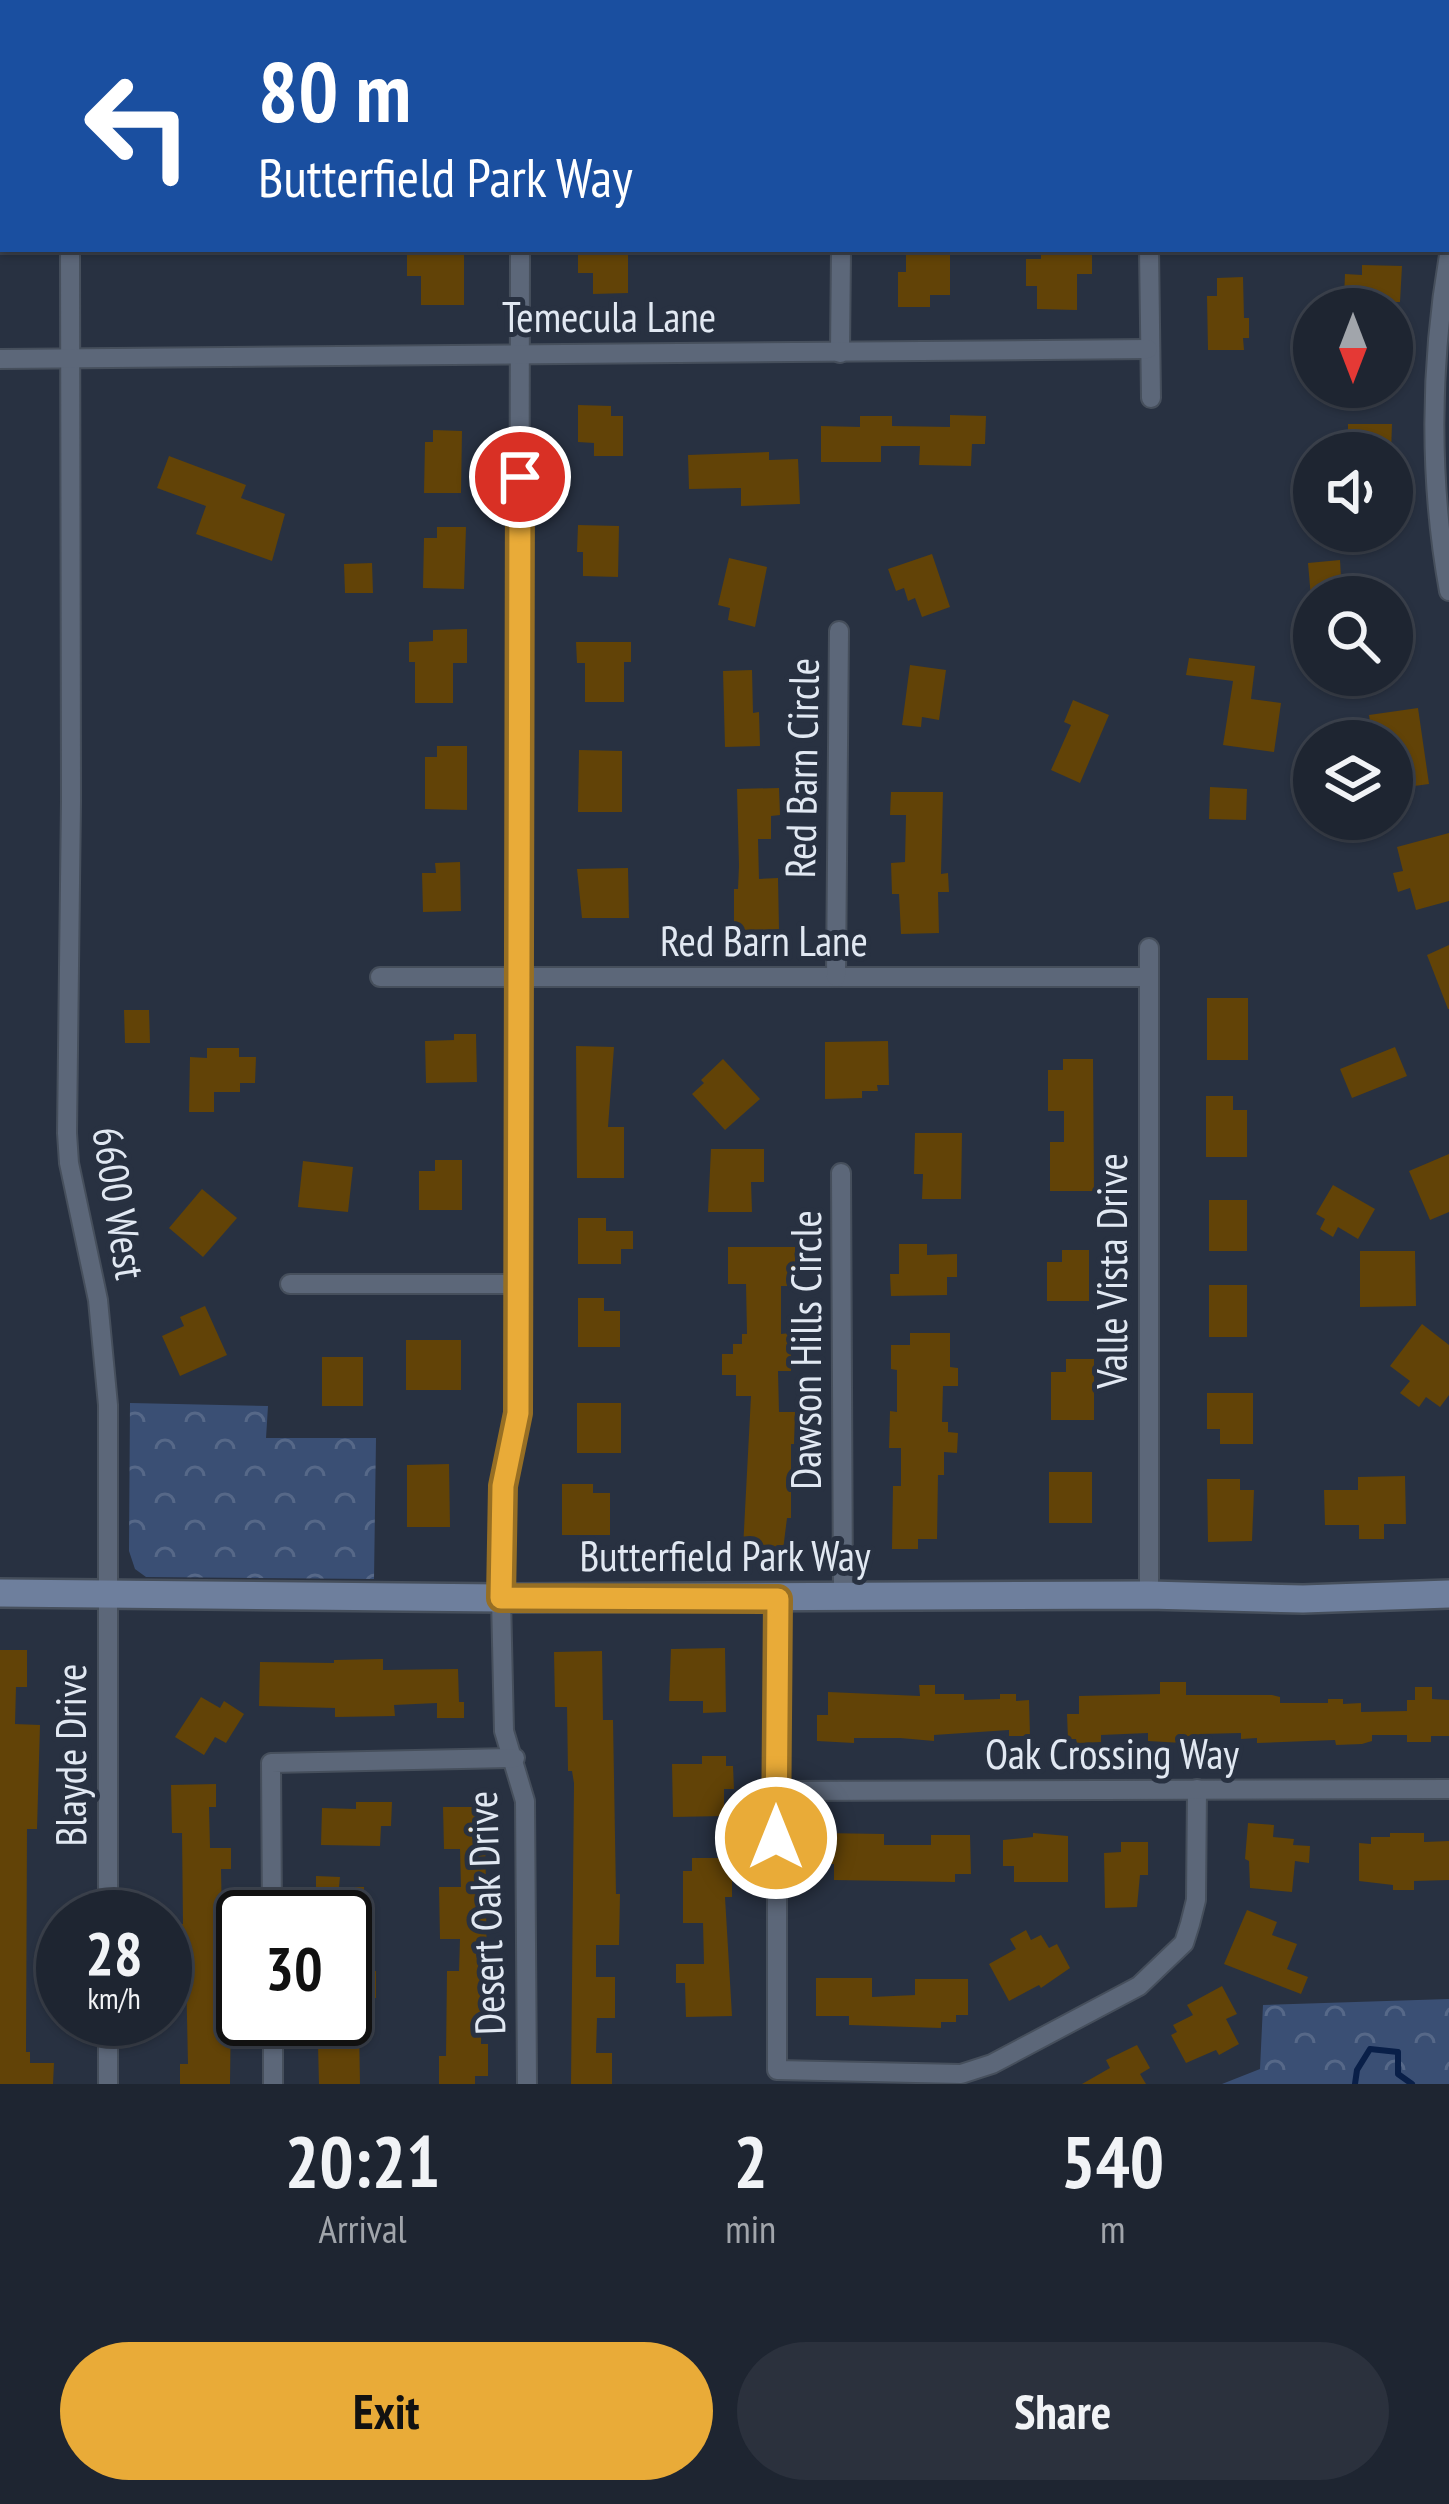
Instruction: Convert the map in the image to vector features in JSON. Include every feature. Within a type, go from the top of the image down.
[{"type":"street","name":"6600 West","points":[[70,252],[67,1133],[105,1352],[106,1592]]},
{"type":"street","name":"Desert Oak Drive","points":[[520,252],[518,1413],[503,1486],[501,1598],[504,1731],[525,1801],[526,2084]]},
{"type":"street","points":[[840,353],[841,252]]},
{"type":"street","points":[[1149,252],[1151,398]]},
{"type":"street","points":[[1449,255],[1439,313],[1434,443],[1449,591]]},
{"type":"street","name":"Temecula Lane","points":[[0,359],[1148,349]]},
{"type":"street","name":"Red Barn Circle","points":[[836,977],[839,631]]},
{"type":"street","name":"Valle Vista Drive","points":[[1149,948],[1149,1595]]},
{"type":"street","name":"Red Barn Lane","points":[[380,977],[1148,977]]},
{"type":"street","name":"Dawson Hills Circle","points":[[841,1173],[843,1599]]},
{"type":"street","points":[[290,1284],[519,1284]]},
{"type":"street","name":"Blayde Drive","points":[[106,1592],[108,1890]]},
{"type":"street","name":"Butterfield Park Way","points":[[0,1593],[778,1599],[1149,1595],[1303,1599],[1449,1594]]},
{"type":"street","points":[[778,1599],[777,2070],[961,2074],[992,2064],[1139,1986],[1184,1943],[1190,1924],[1196,1900],[1196,1790]]},
{"type":"street","points":[[272,1890],[271,1763],[515,1758]]},
{"type":"street","name":"Oak Crossing Way","points":[[776,1792],[1449,1789]]},
{"type":"street","points":[[108,2046],[108,2084]]},
{"type":"street","points":[[273,2046],[273,2084]]},
{"type":"green space","points":[[130,1403],[268,1406],[266,1438],[376,1438],[374,1579],[146,1577],[135,1569],[129,1551]]},
{"type":"green space","points":[[1449,1999],[1449,2084],[1222,2084],[1260,2069],[1263,2005]]},
{"type":"building","points":[[464,252],[464,305],[421,305],[421,276],[407,276],[407,255]]},
{"type":"building","points":[[578,252],[628,252],[628,293],[593,294],[593,273],[578,273]]},
{"type":"building","points":[[906,252],[950,252],[950,295],[930,295],[930,307],[898,307],[898,272],[906,272]]},
{"type":"building","points":[[1041,252],[1092,252],[1092,274],[1077,274],[1077,310],[1037,309],[1037,286],[1026,286],[1026,259],[1041,259]]},
{"type":"building","points":[[1362,265],[1402,266],[1401,288],[1344,288],[1345,274],[1362,275]]},
{"type":"building","points":[[1243,277],[1244,318],[1249,318],[1244,350],[1208,350],[1207,296],[1217,296],[1217,278]]},
{"type":"building","points":[[578,405],[611,406],[611,416],[623,416],[623,456],[594,456],[594,443],[578,442]]},
{"type":"building","points":[[950,415],[986,416],[985,444],[972,444],[971,466],[919,465],[920,446],[881,446],[881,462],[821,462],[821,426],[860,427],[860,416],[892,416],[892,426],[950,427]]},
{"type":"building","points":[[1348,424],[1392,424],[1392,432],[1348,432]]},
{"type":"building","points":[[433,430],[462,431],[461,493],[424,493],[425,442],[433,442]]},
{"type":"building","points":[[769,452],[769,460],[798,459],[800,504],[741,506],[741,488],[689,489],[688,455]]},
{"type":"building","points":[[169,456],[246,485],[241,498],[285,514],[272,561],[196,534],[206,506],[157,488]]},
{"type":"building","points":[[578,525],[619,526],[618,577],[583,576],[583,552],[577,552]]},
{"type":"building","points":[[437,527],[466,527],[464,589],[423,588],[424,538],[437,538]]},
{"type":"building","points":[[932,554],[950,607],[922,617],[915,598],[908,601],[904,588],[896,591],[888,569]]},
{"type":"building","points":[[729,558],[767,567],[755,627],[728,620],[730,608],[718,605]]},
{"type":"building","points":[[1340,560],[1341,576],[1309,576],[1308,563]]},
{"type":"building","points":[[372,563],[373,593],[345,593],[344,564]]},
{"type":"building","points":[[467,629],[467,663],[453,663],[453,703],[415,703],[415,662],[409,662],[409,642],[433,641],[433,630]]},
{"type":"building","points":[[576,642],[631,642],[631,662],[624,662],[624,702],[585,702],[585,663],[577,663]]},
{"type":"building","points":[[1189,658],[1255,666],[1251,699],[1281,703],[1274,752],[1223,745],[1233,681],[1186,675]]},
{"type":"building","points":[[910,665],[946,670],[939,720],[922,717],[921,727],[902,725]]},
{"type":"building","points":[[752,670],[760,746],[725,747],[723,671]]},
{"type":"building","points":[[1073,700],[1109,715],[1080,783],[1051,770],[1071,725],[1064,722]]},
{"type":"building","points":[[1418,708],[1429,784],[1413,786],[1413,720],[1370,720],[1369,715]]},
{"type":"building","points":[[437,746],[467,746],[467,810],[425,809],[425,757],[437,757]]},
{"type":"building","points":[[579,750],[622,751],[622,812],[578,812]]},
{"type":"building","points":[[1210,787],[1247,789],[1246,820],[1209,819]]},
{"type":"building","points":[[779,788],[780,815],[771,816],[771,839],[758,839],[759,879],[778,878],[779,929],[734,930],[739,866],[737,789]]},
{"type":"building","points":[[891,792],[943,792],[941,874],[948,873],[949,892],[938,892],[939,933],[901,934],[891,863],[905,862],[906,815],[890,815]]},
{"type":"building","points":[[1449,833],[1449,901],[1416,910],[1410,888],[1398,892],[1393,873],[1403,871],[1397,847]]},
{"type":"building","points":[[460,862],[461,911],[423,912],[422,873],[436,873],[435,863]]},
{"type":"building","points":[[628,868],[629,918],[582,918],[577,869]]},
{"type":"building","points":[[1449,945],[1449,1009],[1448,1009],[1427,955]]},
{"type":"building","points":[[1207,998],[1248,998],[1248,1060],[1207,1060]]},
{"type":"building","points":[[124,1010],[149,1010],[150,1043],[125,1043]]},
{"type":"building","points":[[454,1034],[476,1034],[477,1082],[426,1083],[425,1041],[454,1040]]},
{"type":"building","points":[[888,1041],[889,1085],[862,1091],[862,1098],[825,1099],[825,1042]]},
{"type":"building","points":[[576,1046],[614,1047],[608,1127],[624,1127],[624,1178],[577,1178]]},
{"type":"building","points":[[1395,1047],[1407,1076],[1352,1098],[1340,1069]]},
{"type":"building","points":[[207,1048],[239,1048],[239,1057],[256,1057],[255,1083],[240,1083],[240,1092],[214,1092],[214,1112],[189,1112],[190,1057],[207,1058]]},
{"type":"building","points":[[723,1059],[760,1099],[725,1130],[692,1094]]},
{"type":"building","points":[[1063,1059],[1093,1059],[1094,1191],[1050,1191],[1050,1142],[1064,1142],[1064,1111],[1048,1111],[1048,1070],[1063,1070]]},
{"type":"building","points":[[1206,1096],[1233,1096],[1233,1110],[1247,1110],[1247,1157],[1206,1157]]},
{"type":"building","points":[[915,1133],[962,1133],[961,1199],[922,1199],[923,1174],[914,1174]]},
{"type":"building","points":[[711,1149],[764,1149],[764,1182],[751,1182],[752,1212],[708,1212]]},
{"type":"building","points":[[1449,1154],[1449,1212],[1430,1220],[1409,1171]]},
{"type":"building","points":[[435,1160],[462,1160],[462,1210],[419,1210],[419,1171],[435,1171]]},
{"type":"building","points":[[303,1161],[353,1167],[348,1212],[298,1207]]},
{"type":"building","points":[[1333,1185],[1375,1209],[1358,1239],[1338,1227],[1333,1237],[1320,1229],[1325,1219],[1316,1214]]},
{"type":"building","points":[[202,1189],[237,1218],[203,1257],[169,1228]]},
{"type":"building","points":[[1209,1200],[1247,1200],[1247,1251],[1209,1251]]},
{"type":"building","points":[[578,1218],[606,1218],[606,1231],[633,1231],[633,1249],[621,1249],[621,1264],[578,1264]]},
{"type":"building","points":[[899,1244],[927,1244],[927,1255],[957,1254],[957,1277],[947,1277],[947,1295],[891,1296],[890,1274],[899,1274]]},
{"type":"building","points":[[728,1247],[795,1247],[795,1286],[781,1286],[781,1334],[791,1333],[791,1371],[778,1371],[779,1412],[795,1412],[791,1518],[787,1518],[783,1550],[743,1549],[751,1396],[736,1396],[736,1375],[722,1375],[722,1354],[733,1354],[733,1344],[742,1344],[742,1334],[747,1334],[746,1284],[728,1284]]},
{"type":"building","points":[[1062,1250],[1089,1250],[1089,1301],[1047,1301],[1047,1262],[1062,1262]]},
{"type":"building","points":[[1360,1251],[1415,1251],[1416,1306],[1360,1307]]},
{"type":"building","points":[[1209,1285],[1247,1285],[1247,1337],[1209,1337]]},
{"type":"building","points":[[578,1298],[604,1298],[604,1311],[620,1311],[620,1347],[578,1347]]},
{"type":"building","points":[[205,1306],[227,1355],[180,1376],[162,1336],[184,1326],[180,1317]]},
{"type":"building","points":[[1422,1324],[1449,1345],[1449,1395],[1440,1407],[1426,1397],[1419,1407],[1400,1393],[1410,1381],[1390,1366]]},
{"type":"building","points":[[910,1333],[950,1333],[950,1367],[958,1368],[958,1386],[943,1386],[942,1422],[948,1422],[948,1432],[958,1433],[957,1453],[944,1452],[944,1475],[938,1475],[937,1539],[918,1539],[918,1549],[892,1549],[893,1486],[901,1486],[901,1448],[889,1448],[890,1411],[897,1412],[897,1370],[891,1369],[891,1345],[910,1345]]},
{"type":"building","points":[[406,1340],[461,1340],[461,1390],[406,1390]]},
{"type":"building","points":[[322,1357],[363,1357],[363,1406],[322,1406]]},
{"type":"building","points":[[1066,1359],[1094,1359],[1094,1420],[1051,1420],[1051,1372],[1066,1372]]},
{"type":"building","points":[[1207,1393],[1253,1393],[1253,1444],[1220,1444],[1220,1429],[1207,1429]]},
{"type":"building","points":[[577,1403],[621,1403],[621,1453],[577,1453]]},
{"type":"building","points":[[449,1464],[450,1527],[407,1527],[407,1465]]},
{"type":"building","points":[[1049,1472],[1092,1472],[1092,1523],[1049,1523]]},
{"type":"building","points":[[1405,1476],[1406,1524],[1384,1524],[1384,1539],[1359,1539],[1359,1525],[1325,1525],[1324,1490],[1358,1490],[1358,1477]]},
{"type":"building","points":[[1207,1479],[1240,1479],[1240,1490],[1254,1490],[1252,1541],[1208,1542]]},
{"type":"building","points":[[562,1484],[593,1484],[593,1493],[610,1493],[610,1535],[562,1535]]},
{"type":"building","points":[[725,1648],[726,1712],[703,1713],[703,1701],[669,1701],[671,1649]]},
{"type":"building","points":[[0,1650],[27,1650],[27,1687],[16,1687],[15,1724],[40,1725],[37,1829],[27,1829],[26,2052],[30,2052],[30,2063],[54,2063],[53,2084],[0,2084]]},
{"type":"building","points":[[602,1651],[603,1720],[613,1720],[616,1894],[620,1894],[619,1945],[596,1945],[596,1977],[615,1977],[615,2018],[597,2018],[596,2053],[612,2053],[612,2084],[571,2084],[574,1783],[568,1771],[567,1707],[555,1707],[554,1652]]},
{"type":"building","points":[[383,1659],[383,1670],[458,1669],[464,1718],[437,1718],[437,1703],[394,1705],[395,1716],[335,1717],[335,1708],[259,1706],[260,1662]]},
{"type":"building","points":[[1160,1682],[1186,1682],[1186,1695],[1272,1695],[1280,1697],[1280,1703],[1343,1699],[1343,1704],[1361,1703],[1361,1712],[1407,1711],[1407,1700],[1415,1700],[1415,1687],[1432,1687],[1432,1699],[1449,1700],[1449,1736],[1407,1742],[1407,1735],[1372,1735],[1372,1741],[1362,1744],[1336,1745],[1335,1740],[1257,1743],[1257,1738],[1241,1739],[1241,1733],[1200,1734],[1183,1737],[1183,1743],[1148,1741],[1148,1733],[1101,1735],[1101,1742],[1068,1739],[1067,1714],[1079,1714],[1079,1696],[1160,1694]]},
{"type":"building","points":[[919,1685],[935,1685],[935,1694],[964,1694],[964,1700],[1016,1694],[1016,1701],[1029,1700],[1030,1736],[1009,1736],[1009,1730],[934,1735],[934,1741],[817,1741],[817,1715],[828,1715],[828,1692],[920,1696]]},
{"type":"building","points":[[201,1697],[220,1708],[224,1701],[244,1714],[226,1743],[215,1737],[204,1755],[175,1737]]},
{"type":"building","points":[[702,1756],[726,1756],[726,1766],[733,1766],[734,1789],[724,1789],[724,1816],[673,1817],[672,1764],[702,1764]]},
{"type":"building","points":[[216,1784],[216,1807],[209,1807],[210,1848],[231,1848],[231,1869],[221,1869],[221,1890],[216,1890],[216,2046],[230,2046],[230,2084],[180,2084],[180,2064],[188,2064],[188,2046],[192,2046],[192,1890],[183,1890],[182,1833],[172,1833],[171,1785]]},
{"type":"building","points":[[356,1802],[392,1802],[391,1826],[381,1826],[380,1846],[321,1845],[322,1808],[356,1809]]},
{"type":"building","points":[[443,1807],[485,1807],[487,1992],[482,1991],[481,2044],[488,2044],[488,2076],[475,2076],[475,2084],[439,2084],[439,2056],[446,2056],[447,1971],[459,1971],[460,1939],[440,1939],[439,1887],[461,1887],[460,1849],[444,1849]]},
{"type":"building","points":[[1248,1823],[1274,1825],[1273,1837],[1310,1846],[1309,1863],[1295,1861],[1292,1892],[1250,1888],[1249,1861],[1245,1859]]},
{"type":"building","points":[[821,1833],[884,1834],[884,1845],[931,1845],[931,1835],[970,1835],[971,1874],[955,1874],[955,1882],[834,1880],[834,1864],[821,1864]]},
{"type":"building","points":[[1033,1833],[1068,1836],[1068,1882],[1014,1882],[1014,1866],[1003,1866],[1003,1840],[1033,1837]]},
{"type":"building","points":[[1390,1833],[1424,1833],[1424,1842],[1449,1841],[1449,1880],[1414,1881],[1414,1890],[1359,1881],[1359,1843],[1371,1844],[1371,1837],[1390,1837]]},
{"type":"building","points":[[1121,1842],[1148,1842],[1148,1875],[1140,1875],[1137,1907],[1105,1908],[1104,1853],[1121,1852]]},
{"type":"building","points":[[692,1858],[726,1858],[726,1869],[732,1869],[732,1897],[725,1897],[732,2016],[686,2017],[685,1983],[676,1983],[676,1964],[704,1964],[703,1923],[683,1923],[683,1871],[692,1871]]},
{"type":"building","points":[[316,1876],[340,1877],[339,1887],[364,1887],[364,1890],[316,1890]]},
{"type":"building","points":[[1247,1910],[1277,1922],[1272,1935],[1297,1944],[1287,1969],[1308,1977],[1301,1994],[1224,1964]]},
{"type":"building","points":[[1026,1930],[1031,1940],[1041,1935],[1049,1948],[1057,1944],[1070,1968],[1041,1988],[1009,2001],[989,1964],[1016,1949],[1010,1939]]},
{"type":"building","points":[[372,1971],[376,1971],[376,1998],[372,1998]]},
{"type":"building","points":[[816,1978],[872,1978],[872,1997],[915,1995],[915,1979],[968,1979],[968,2015],[956,2015],[956,2022],[941,2022],[941,2028],[849,2025],[849,2016],[816,2016]]},
{"type":"building","points":[[1222,1986],[1237,2014],[1226,2019],[1239,2044],[1219,2055],[1216,2050],[1186,2063],[1171,2035],[1177,2032],[1173,2025],[1193,2015],[1187,2005]]},
{"type":"building","points":[[1137,2045],[1150,2068],[1140,2074],[1146,2084],[1082,2084],[1110,2068],[1106,2060]]},
{"type":"building","points":[[318,2046],[359,2046],[360,2084],[319,2084]]},
{"type":"waterway","points":[[1355,2084],[1357,2070],[1370,2049],[1398,2052],[1398,2074],[1412,2084]]},
{"type":"route","points":[[520,477],[518,1413],[503,1486],[501,1598],[778,1599],[776,1838]]}]
